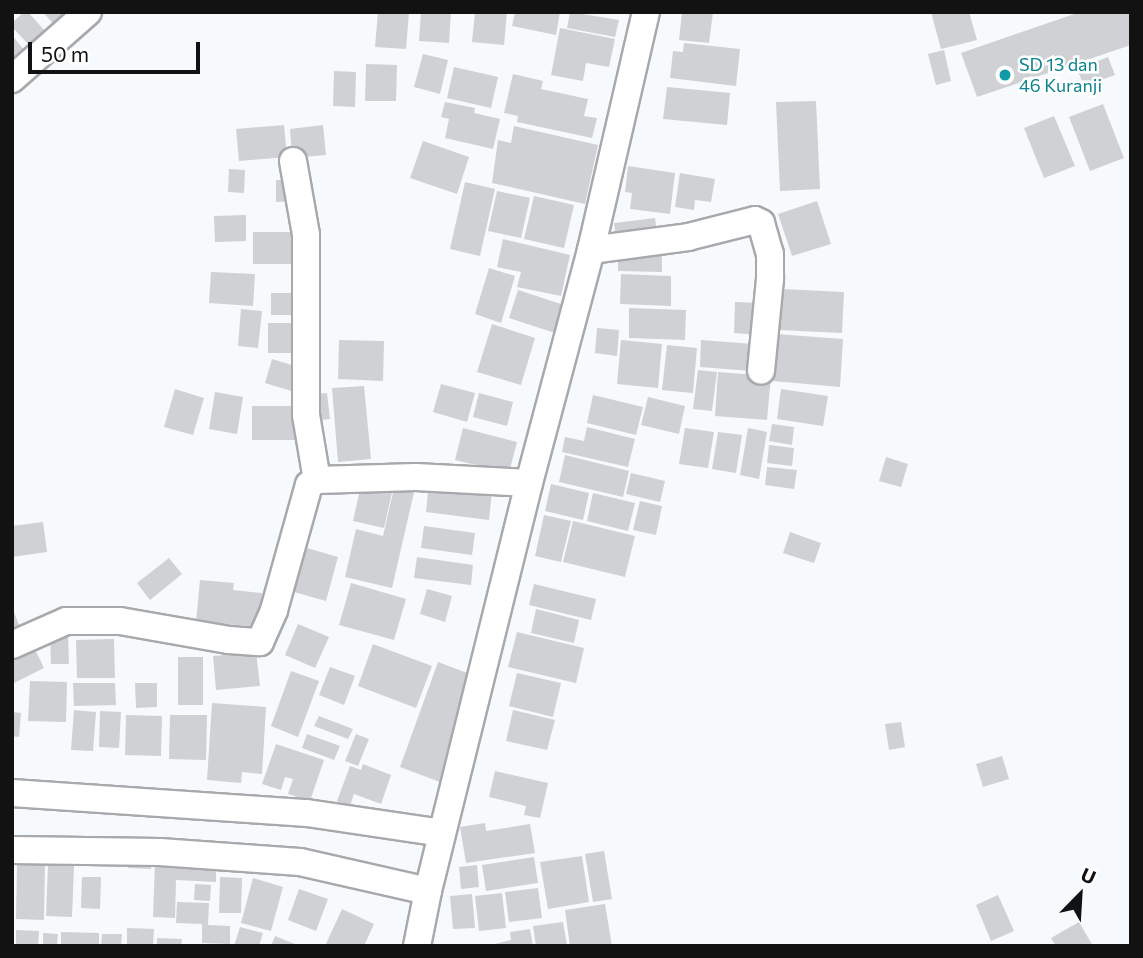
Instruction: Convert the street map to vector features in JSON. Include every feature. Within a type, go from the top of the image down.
[{"type":"street","points":[[12,79],[88,12]]},
{"type":"street","points":[[417,946],[442,833],[529,483],[591,250],[646,12]]},
{"type":"street","points":[[293,162],[306,235],[306,415],[317,480]]},
{"type":"street","points":[[591,250],[688,237],[755,220],[761,223],[770,254],[761,371]]},
{"type":"street","points":[[12,645],[66,621],[106,621],[260,642],[274,610],[309,485],[317,480],[388,476],[529,483]]},
{"type":"street","points":[[12,793],[307,813],[442,833]]},
{"type":"street","points":[[12,850],[160,852],[300,862],[428,891]]},
{"type":"building","points":[[24,12],[28,12],[45,31],[29,45],[12,27],[12,23]]},
{"type":"building","points":[[43,12],[71,12],[55,26]]},
{"type":"building","points":[[378,12],[409,12],[406,49],[375,47]]},
{"type":"building","points":[[421,12],[451,12],[449,43],[419,41]]},
{"type":"building","points":[[475,12],[507,12],[504,45],[472,42]]},
{"type":"building","points":[[515,12],[560,12],[556,35],[512,26]]},
{"type":"building","points":[[570,12],[619,20],[615,37],[567,28]]},
{"type":"building","points":[[682,12],[713,12],[709,43],[679,40]]},
{"type":"building","points":[[931,12],[969,12],[977,40],[941,49]]},
{"type":"building","name":"SD 13 dan 46 Kuranji","points":[[1080,12],[1131,12],[1131,45],[977,97],[961,53]]},
{"type":"building","points":[[560,28],[615,39],[609,67],[586,63],[583,81],[551,75]]},
{"type":"building","points":[[12,35],[24,50],[12,60]]},
{"type":"building","points":[[684,43],[740,49],[736,86],[670,78],[673,51],[683,52]]},
{"type":"building","points":[[944,50],[951,81],[936,85],[928,54]]},
{"type":"building","points":[[423,54],[448,60],[440,94],[414,87]]},
{"type":"building","points":[[1108,57],[1115,75],[1084,86],[1077,69]]},
{"type":"building","points":[[366,64],[397,65],[396,101],[365,101]]},
{"type":"building","points":[[454,67],[498,77],[491,108],[447,98]]},
{"type":"building","points":[[334,71],[356,72],[355,107],[333,106]]},
{"type":"building","points":[[513,74],[543,81],[541,89],[588,99],[584,116],[597,118],[592,138],[517,122],[518,116],[504,113]]},
{"type":"building","points":[[667,87],[730,93],[727,125],[663,119]]},
{"type":"building","points":[[816,101],[820,189],[780,191],[776,102]]},
{"type":"building","points":[[445,102],[475,108],[474,113],[500,119],[493,149],[445,138],[449,119],[441,117]]},
{"type":"building","points":[[1103,104],[1124,158],[1090,171],[1069,117]]},
{"type":"building","points":[[1054,116],[1075,166],[1044,178],[1024,128]]},
{"type":"building","points":[[284,125],[287,157],[239,161],[236,129]]},
{"type":"building","points":[[323,125],[326,155],[292,158],[290,129]]},
{"type":"building","points":[[514,126],[598,145],[585,204],[492,183],[498,140],[511,143]]},
{"type":"building","points":[[423,141],[469,157],[457,194],[410,178]]},
{"type":"building","points":[[628,166],[675,173],[670,214],[630,209],[632,193],[625,192]]},
{"type":"building","points":[[229,169],[245,170],[244,193],[228,192]]},
{"type":"building","points":[[680,173],[715,179],[711,202],[695,200],[694,210],[675,207]]},
{"type":"building","points":[[276,180],[294,180],[294,201],[276,202]]},
{"type":"building","points":[[465,182],[495,189],[480,256],[450,249]]},
{"type":"building","points":[[497,191],[530,198],[521,238],[488,231]]},
{"type":"building","points":[[534,196],[574,205],[564,248],[524,239]]},
{"type":"building","points":[[817,201],[831,244],[792,256],[778,214]]},
{"type":"building","points":[[246,215],[246,241],[215,242],[214,216]]},
{"type":"building","points":[[655,218],[658,239],[617,245],[614,223]]},
{"type":"building","points":[[253,232],[299,232],[299,264],[253,264]]},
{"type":"building","points":[[503,239],[570,255],[561,296],[517,287],[521,272],[497,267]]},
{"type":"building","points":[[618,249],[662,250],[662,272],[618,271]]},
{"type":"building","points":[[489,268],[515,276],[501,323],[475,314]]},
{"type":"building","points":[[211,272],[255,274],[253,306],[209,303]]},
{"type":"building","points":[[621,274],[671,276],[671,306],[620,304]]},
{"type":"building","points":[[781,289],[844,292],[842,333],[779,330]]},
{"type":"building","points":[[518,290],[564,305],[555,333],[509,318]]},
{"type":"building","points":[[271,293],[300,293],[300,315],[271,315]]},
{"type":"building","points":[[735,302],[760,303],[759,335],[734,333]]},
{"type":"building","points":[[629,308],[686,310],[685,340],[629,338]]},
{"type":"building","points":[[241,309],[262,311],[258,348],[238,346]]},
{"type":"building","points":[[268,323],[306,323],[306,353],[268,353]]},
{"type":"building","points":[[492,324],[535,338],[521,385],[477,372]]},
{"type":"building","points":[[597,328],[619,330],[617,356],[595,353]]},
{"type":"building","points":[[776,334],[843,339],[840,387],[773,381]]},
{"type":"building","points":[[339,340],[384,341],[383,381],[338,379]]},
{"type":"building","points":[[621,340],[662,344],[658,388],[617,384]]},
{"type":"building","points":[[701,340],[753,344],[751,371],[700,367]]},
{"type":"building","points":[[667,345],[697,348],[693,393],[662,390]]},
{"type":"building","points":[[272,359],[305,369],[298,393],[265,383]]},
{"type":"building","points":[[698,370],[717,372],[712,411],[693,409]]},
{"type":"building","points":[[718,372],[771,376],[767,420],[715,416]]},
{"type":"building","points":[[441,384],[475,393],[467,422],[433,412]]},
{"type":"building","points":[[364,386],[371,459],[338,462],[332,388]]},
{"type":"building","points":[[175,389],[204,398],[193,435],[164,427]]},
{"type":"building","points":[[781,389],[828,396],[823,426],[777,419]]},
{"type":"building","points":[[215,392],[243,397],[237,434],[209,429]]},
{"type":"building","points":[[327,393],[330,419],[311,421],[308,395]]},
{"type":"building","points":[[479,393],[513,402],[507,426],[473,417]]},
{"type":"building","points":[[593,395],[643,407],[636,435],[587,423]]},
{"type":"building","points":[[648,397],[685,406],[679,434],[641,425]]},
{"type":"building","points":[[252,406],[295,406],[295,440],[252,440]]},
{"type":"building","points":[[772,424],[794,427],[792,445],[769,441]]},
{"type":"building","points":[[587,427],[635,439],[628,467],[562,452],[565,437],[584,441]]},
{"type":"building","points":[[463,428],[517,442],[509,473],[455,460]]},
{"type":"building","points":[[685,428],[714,432],[708,468],[679,464]]},
{"type":"building","points":[[748,428],[767,432],[759,479],[740,475]]},
{"type":"building","points":[[718,432],[742,435],[736,473],[712,469]]},
{"type":"building","points":[[769,445],[794,448],[792,466],[767,463]]},
{"type":"building","points":[[565,455],[629,471],[623,497],[559,482]]},
{"type":"building","points":[[886,457],[908,464],[901,487],[879,481]]},
{"type":"building","points":[[767,467],[797,470],[794,489],[765,485]]},
{"type":"building","points":[[631,473],[665,481],[660,502],[626,494]]},
{"type":"building","points":[[362,481],[393,488],[384,528],[353,521]]},
{"type":"building","points":[[429,483],[492,492],[489,520],[426,512]]},
{"type":"building","points":[[395,484],[415,488],[392,588],[345,577],[356,529],[383,536]]},
{"type":"building","points":[[551,484],[589,493],[583,520],[545,511]]},
{"type":"building","points":[[593,493],[635,503],[628,531],[587,521]]},
{"type":"building","points":[[640,501],[662,506],[656,535],[633,530]]},
{"type":"building","points":[[544,515],[571,521],[561,562],[535,556]]},
{"type":"building","points":[[573,521],[635,536],[625,577],[563,562]]},
{"type":"building","points":[[43,522],[47,552],[12,557],[12,526]]},
{"type":"building","points":[[424,526],[475,533],[472,555],[421,548]]},
{"type":"building","points":[[790,532],[821,543],[814,563],[783,553]]},
{"type":"building","points":[[307,548],[338,557],[326,601],[294,592]]},
{"type":"building","points":[[417,557],[473,565],[471,585],[414,578]]},
{"type":"building","points":[[169,558],[182,574],[150,600],[137,583]]},
{"type":"building","points":[[200,580],[234,583],[233,590],[262,593],[259,627],[223,624],[221,635],[195,632]]},
{"type":"building","points":[[351,583],[406,599],[394,640],[339,625]]},
{"type":"building","points":[[534,584],[596,599],[591,620],[529,605]]},
{"type":"building","points":[[427,589],[452,596],[445,622],[420,614]]},
{"type":"building","points":[[12,607],[23,635],[12,638]]},
{"type":"building","points":[[536,609],[579,620],[574,643],[531,633]]},
{"type":"building","points":[[298,624],[329,637],[315,668],[285,655]]},
{"type":"building","points":[[517,632],[584,648],[576,683],[508,667]]},
{"type":"building","points":[[50,633],[68,633],[69,664],[51,664]]},
{"type":"building","points":[[114,639],[115,678],[77,678],[76,640]]},
{"type":"building","points":[[32,643],[44,668],[12,684],[12,652]]},
{"type":"building","points":[[373,644],[432,666],[416,708],[358,686]]},
{"type":"building","points":[[256,652],[260,686],[216,690],[213,656]]},
{"type":"building","points":[[178,657],[203,657],[203,705],[178,705]]},
{"type":"building","points":[[438,662],[478,677],[440,782],[400,767]]},
{"type":"building","points":[[330,667],[355,676],[344,705],[319,695]]},
{"type":"building","points":[[291,671],[319,681],[298,737],[271,726]]},
{"type":"building","points":[[517,673],[561,683],[553,717],[509,706]]},
{"type":"building","points":[[30,681],[67,682],[66,722],[28,721]]},
{"type":"building","points":[[73,683],[115,683],[116,705],[74,706]]},
{"type":"building","points":[[135,683],[157,683],[157,707],[136,708]]},
{"type":"building","points":[[212,703],[266,707],[262,774],[242,772],[241,783],[207,780]]},
{"type":"building","points":[[74,710],[96,712],[93,751],[71,750]]},
{"type":"building","points":[[513,710],[555,720],[547,750],[506,741]]},
{"type":"building","points":[[100,711],[121,712],[119,748],[99,747]]},
{"type":"building","points":[[12,712],[21,713],[19,737],[12,736]]},
{"type":"building","points":[[126,715],[162,716],[161,756],[125,755]]},
{"type":"building","points":[[170,715],[207,715],[206,760],[169,759]]},
{"type":"building","points":[[319,716],[353,729],[348,739],[314,726]]},
{"type":"building","points":[[901,722],[905,747],[889,750],[885,724]]},
{"type":"building","points":[[307,734],[340,746],[334,760],[302,748]]},
{"type":"building","points":[[356,734],[369,739],[358,766],[345,761]]},
{"type":"building","points":[[276,744],[324,760],[310,801],[288,794],[293,779],[285,777],[281,790],[262,784]]},
{"type":"building","points":[[1002,756],[1009,779],[983,787],[976,764]]},
{"type":"building","points":[[363,764],[391,775],[381,804],[354,794],[350,806],[337,801],[350,766],[361,770]]},
{"type":"building","points":[[495,771],[548,783],[540,818],[524,815],[526,806],[489,797]]},
{"type":"building","points":[[485,823],[486,831],[530,824],[535,853],[466,863],[460,827]]},
{"type":"building","points":[[604,851],[612,899],[593,902],[585,854]]},
{"type":"building","points":[[128,856],[152,856],[151,869],[128,868]]},
{"type":"building","points":[[582,856],[589,902],[548,909],[540,862]]},
{"type":"building","points":[[534,857],[538,883],[486,891],[482,865]]},
{"type":"building","points":[[155,861],[216,864],[216,882],[176,880],[175,918],[153,917]]},
{"type":"building","points":[[17,862],[45,862],[44,920],[16,919]]},
{"type":"building","points":[[48,865],[74,866],[72,917],[46,916]]},
{"type":"building","points":[[477,865],[479,887],[461,889],[459,867]]},
{"type":"building","points":[[82,877],[101,877],[100,909],[81,908]]},
{"type":"building","points":[[220,877],[242,878],[241,913],[219,913]]},
{"type":"building","points":[[253,878],[283,887],[271,931],[241,923]]},
{"type":"building","points":[[195,884],[211,885],[210,901],[194,900]]},
{"type":"building","points":[[538,888],[542,918],[509,922],[505,892]]},
{"type":"building","points":[[299,889],[328,899],[316,931],[288,920]]},
{"type":"building","points":[[502,893],[506,928],[479,931],[475,896]]},
{"type":"building","points":[[472,894],[475,928],[453,929],[450,896]]},
{"type":"building","points":[[998,895],[1014,931],[991,941],[976,905]]},
{"type":"building","points":[[177,902],[209,903],[208,925],[230,926],[230,944],[202,943],[202,924],[176,923]]},
{"type":"building","points":[[605,904],[612,946],[570,946],[565,910]]},
{"type":"building","points":[[342,909],[374,924],[364,946],[325,946]]},
{"type":"building","points":[[563,922],[567,946],[536,946],[533,926]]},
{"type":"building","points":[[1079,922],[1093,946],[1056,946],[1051,938]]},
{"type":"building","points":[[240,927],[263,933],[259,946],[234,946]]},
{"type":"building","points":[[127,928],[154,929],[153,946],[127,946]]},
{"type":"building","points":[[530,929],[533,946],[487,946],[511,940],[510,932]]},
{"type":"building","points":[[16,930],[39,931],[38,946],[16,946]]},
{"type":"building","points":[[61,932],[99,933],[99,946],[61,946]]},
{"type":"building","points":[[43,933],[58,934],[57,945],[43,944]]},
{"type":"building","points":[[102,934],[122,934],[121,946],[101,946]]},
{"type":"building","points":[[275,936],[295,944],[271,946]]},
{"type":"building","points":[[157,938],[182,939],[181,946],[157,946]]},
{"type":"place","name":"SD 13 dan 46 Kuranji","points":[[1005,75]]}]
